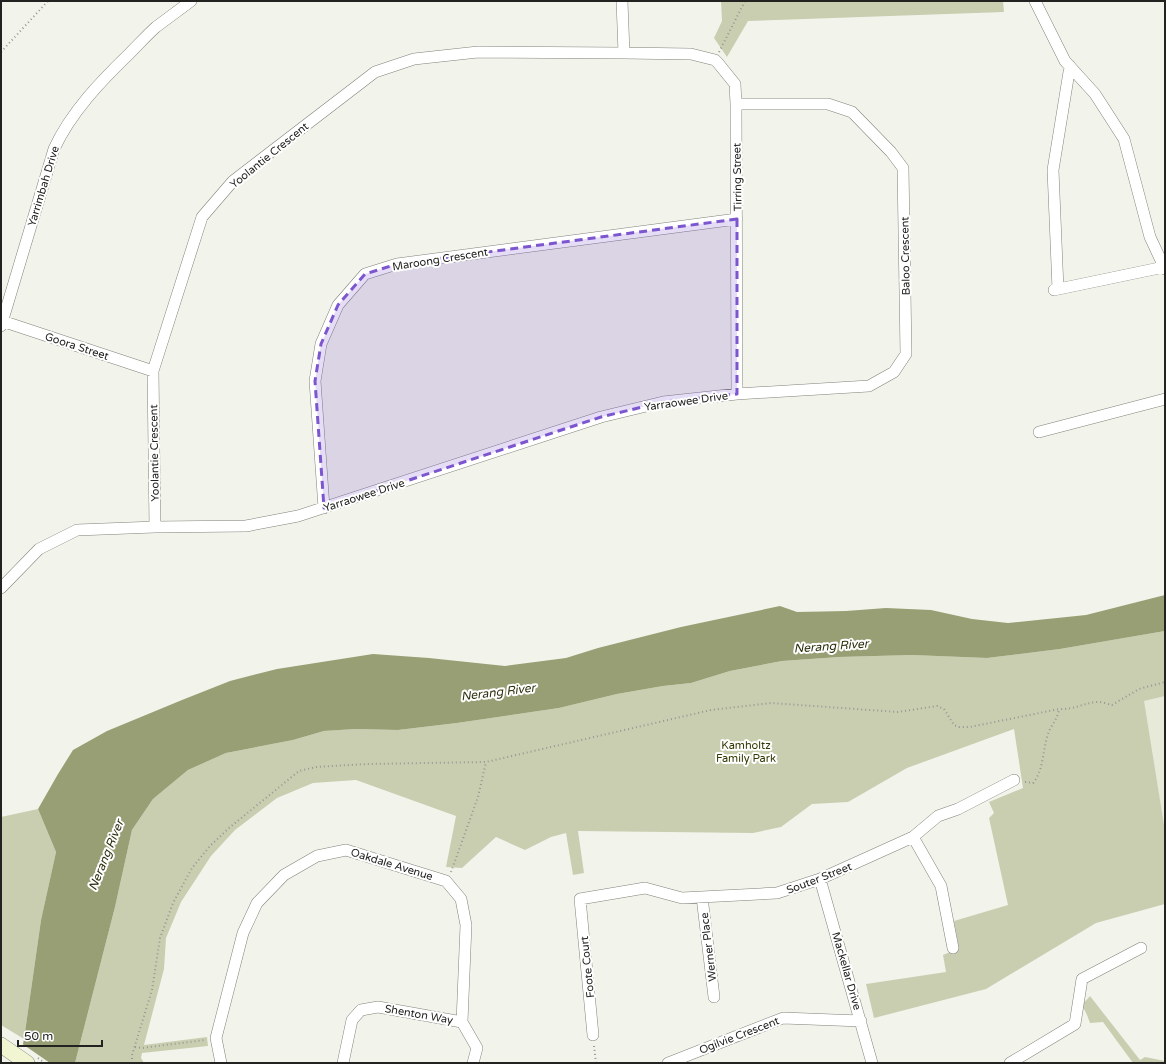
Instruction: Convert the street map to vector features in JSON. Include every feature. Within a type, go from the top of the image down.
[{"type":"main road","points":[[1,1045],[27,1063]]},
{"type":"street","name":"Yarrimbah Drive","points":[[2,324],[54,149],[59,138],[76,112],[117,65],[156,27],[191,1]]},
{"type":"street","points":[[622,1],[624,53],[691,54],[715,60]]},
{"type":"street","points":[[1035,1],[1065,61],[1070,66],[1095,94],[1124,139],[1150,237],[1164,268],[1056,290],[1054,170],[1070,66]]},
{"type":"street","name":"Yoolantie Crescent","points":[[155,527],[152,372],[202,218],[233,181],[375,72],[414,59],[478,52],[624,53]]},
{"type":"street","name":"Tirring Street","points":[[715,60],[734,84],[736,104],[737,394]]},
{"type":"street","name":"Baloo Crescent","points":[[736,104],[828,104],[852,112],[891,152],[903,168],[906,354],[894,372],[870,386],[737,394]]},
{"type":"street","name":"Maroong Crescent","points":[[324,508],[315,381],[321,344],[338,305],[365,274],[397,264],[737,219]]},
{"type":"street","name":"Goora Street","points":[[2,324],[152,372]]},
{"type":"street","name":"Yarraowee Drive","points":[[1,588],[39,549],[77,530],[246,526],[298,516],[601,417],[663,402],[737,394]]},
{"type":"street","points":[[1039,432],[1165,399]]},
{"type":"street","name":"Souter Street","points":[[580,899],[645,888],[682,898],[777,893],[820,879],[914,837],[938,816],[958,809],[1014,780]]},
{"type":"street","points":[[914,837],[941,886],[953,948]]},
{"type":"street","name":"Oakdale Avenue","points":[[221,1063],[216,1038],[243,933],[257,903],[284,875],[317,856],[346,850],[446,881],[461,899],[466,925],[462,1022]]},
{"type":"street","name":"Mackellar Drive","points":[[820,879],[872,1063]]},
{"type":"street","name":"Werner Place","points":[[702,897],[714,997]]},
{"type":"street","name":"Foote Court","points":[[580,899],[593,1035]]},
{"type":"street","points":[[1010,1063],[1076,1024],[1082,980],[1141,948]]},
{"type":"street","name":"Shenton Way","points":[[343,1063],[352,1020],[362,1010],[378,1007],[462,1022]]},
{"type":"street","name":"Ogilvie Crescent","points":[[668,1063],[783,1018],[861,1022]]},
{"type":"street","points":[[462,1022],[477,1048],[473,1063]]},
{"type":"path","points":[[1,52],[48,1]]},
{"type":"path","points":[[715,60],[745,1]]},
{"type":"path","points":[[132,1063],[132,1055],[152,990],[160,938],[173,903],[192,868],[210,846],[229,828],[298,771],[316,767],[367,764],[486,762],[710,710],[771,704],[898,712],[937,706],[944,709],[954,725],[970,728],[1059,709],[1070,709],[1087,704],[1100,702],[1112,705],[1139,689],[1165,682]]},
{"type":"path","points":[[1014,780],[1033,784],[1038,777],[1050,730],[1058,715],[1059,709]]},
{"type":"path","points":[[446,881],[453,869],[478,797],[486,762]]},
{"type":"path","points":[[593,1035],[596,1063]]},
{"type":"path","points":[[135,1047],[142,1048],[216,1038]]},
{"type":"highlighted area","points":[[737,219],[737,394],[663,402],[601,417],[324,508],[315,381],[321,344],[338,305],[365,274],[397,264]]},
{"type":"shaded area","points":[[1165,696],[1165,831],[1143,701]]},
{"type":"green space","points":[[721,1],[1003,1],[1004,12],[748,21],[727,57],[714,38],[722,21]]},
{"type":"green space","name":"Kamholtz Family Park","points":[[1165,631],[1165,696],[1144,701],[1165,831],[1165,904],[1096,923],[986,989],[874,1018],[866,984],[946,972],[943,955],[959,948],[954,921],[1008,905],[989,818],[994,813],[989,802],[1023,788],[1014,729],[907,768],[848,802],[812,804],[781,827],[753,833],[578,831],[584,873],[573,875],[566,833],[551,837],[525,850],[496,837],[462,868],[446,867],[456,816],[356,780],[313,783],[277,798],[235,830],[211,856],[181,902],[166,938],[164,969],[144,1045],[207,1037],[208,1046],[142,1053],[141,1058],[144,1063],[75,1063],[115,907],[132,830],[153,799],[188,770],[226,753],[293,740],[324,731],[356,729],[398,730],[559,708],[617,694],[691,683],[730,671],[782,661],[839,657],[912,655],[987,658],[1060,649]]},
{"type":"green space","points":[[38,809],[56,852],[41,920],[24,1039],[1,1025],[1,817]]},
{"type":"green space","points":[[1090,996],[1140,1060],[1145,1057],[1165,1061],[1165,1063],[1133,1063],[1103,1022],[1090,1023],[1082,1005]]},
{"type":"water","name":"Nerang River","points":[[1165,595],[1165,631],[1060,649],[987,658],[912,655],[839,657],[782,661],[730,671],[691,683],[617,694],[559,708],[398,730],[356,729],[324,731],[293,740],[226,753],[188,770],[153,799],[132,830],[115,907],[75,1063],[19,1063],[24,1039],[41,920],[56,852],[38,809],[73,750],[107,731],[182,700],[230,681],[277,669],[373,654],[505,666],[566,658],[598,648],[681,627],[780,606],[797,612],[846,611],[886,608],[931,610],[972,619],[1008,623],[1086,615]]},
{"type":"pier","points":[[21,1043],[50,1063],[17,1063]]}]
